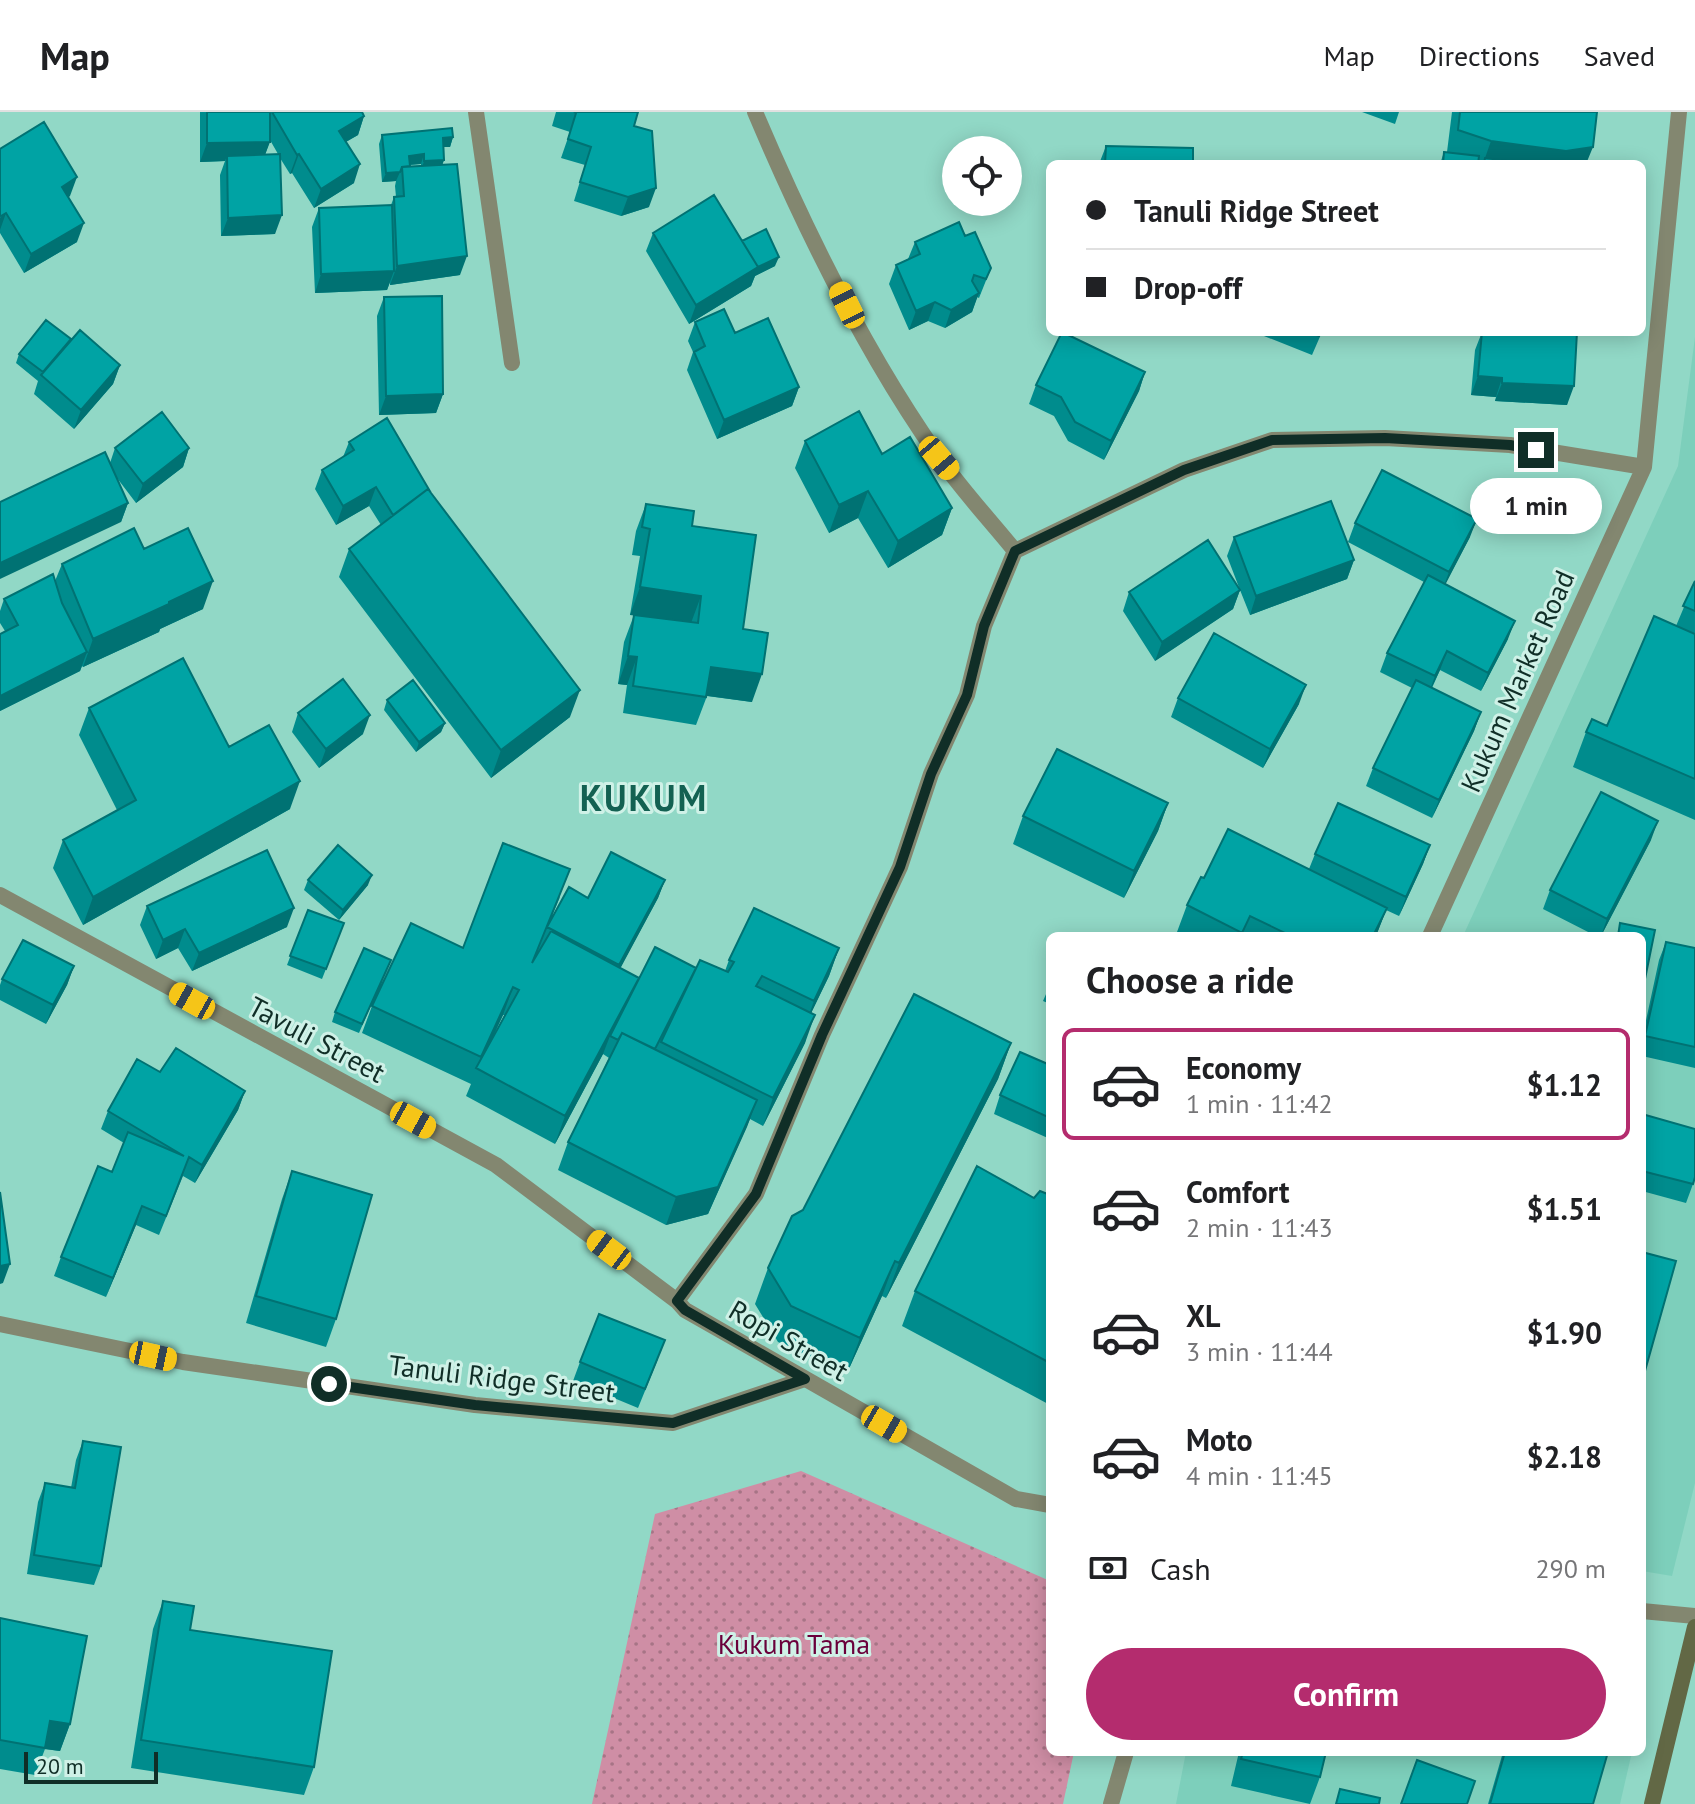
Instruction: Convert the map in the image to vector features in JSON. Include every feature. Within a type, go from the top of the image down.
[{"type":"main road","points":[[1652,1804],[1695,1627]]},
{"type":"street","points":[[476,112],[512,363]]},
{"type":"street","points":[[755,112],[778,167],[868,349],[939,458],[1015,551]]},
{"type":"street","name":"Kukum Market Road","points":[[1432,932],[1644,467],[1679,112]]},
{"type":"street","points":[[677,1301],[756,1194],[822,1035],[900,867],[931,774],[967,695],[984,626],[1015,551],[1184,470],[1272,440],[1385,438],[1510,445],[1644,467]]},
{"type":"street","name":"Tavuli Street","points":[[0,895],[496,1165],[677,1301]]},
{"type":"street","name":"Ropi Street","points":[[677,1301],[685,1310],[1016,1499],[1046,1504]]},
{"type":"street","name":"Tanuli Ridge Street","points":[[0,1324],[183,1362],[475,1405],[673,1423],[805,1379]]},
{"type":"street","points":[[1646,1611],[1695,1616]]},
{"type":"street","points":[[1111,1804],[1125,1756]]},
{"type":"shaded area","points":[[1695,337],[1695,1483],[1672,1576],[1646,1572],[1646,932],[1465,932],[1678,466]]},
{"type":"shaded area","points":[[1185,1756],[1631,1756],[1620,1804],[1176,1804]]},
{"type":"green space","name":"Kukum Tama","points":[[801,1471],[1046,1579],[1046,1756],[1073,1756],[1063,1804],[592,1804],[655,1514]]},
{"type":"building","points":[[207,112],[270,112],[270,142],[207,143]]},
{"type":"building","points":[[272,112],[362,112],[364,116],[339,131],[360,164],[321,189]]},
{"type":"building","points":[[574,112],[638,112],[634,126],[652,131],[656,188],[628,197],[580,182],[591,147],[568,139]]},
{"type":"building","points":[[1460,112],[1597,112],[1593,147],[1566,151],[1491,141],[1458,130]]},
{"type":"building","points":[[44,122],[77,177],[62,187],[84,223],[31,254],[6,213],[0,215],[0,149]]},
{"type":"building","points":[[452,128],[453,137],[443,138],[444,160],[424,161],[424,154],[409,156],[410,166],[402,167],[400,172],[386,173],[382,135]]},
{"type":"building","points":[[1106,146],[1193,148],[1193,160],[1105,160]]},
{"type":"building","points":[[1444,152],[1479,156],[1478,160],[1443,160]]},
{"type":"building","points":[[280,154],[282,215],[228,218],[227,156]]},
{"type":"building","points":[[457,164],[467,256],[397,266],[394,197],[404,196],[402,167]]},
{"type":"building","points":[[714,195],[758,267],[696,305],[653,233]]},
{"type":"building","points":[[392,205],[394,271],[321,274],[319,208]]},
{"type":"building","points":[[959,222],[965,236],[975,232],[991,268],[986,279],[974,275],[972,281],[979,293],[951,310],[935,302],[916,311],[896,265],[920,254],[915,242]]},
{"type":"building","points":[[766,229],[779,257],[758,267],[742,241]]},
{"type":"building","points":[[442,296],[443,394],[386,396],[384,297]]},
{"type":"building","points":[[724,309],[735,333],[768,318],[799,387],[724,420],[694,352],[705,346],[695,322]]},
{"type":"building","points":[[46,320],[71,339],[43,372],[19,354]]},
{"type":"building","points":[[80,330],[120,365],[81,410],[41,375]]},
{"type":"building","points":[[1060,336],[1070,336],[1145,372],[1111,441],[1075,422],[1061,397],[1036,385]]},
{"type":"building","points":[[1482,336],[1577,336],[1574,386],[1502,383],[1502,378],[1478,376]]},
{"type":"building","points":[[859,411],[882,454],[910,437],[952,508],[898,541],[868,491],[839,505],[805,441]]},
{"type":"building","points":[[162,412],[189,448],[143,484],[115,448]]},
{"type":"building","points":[[387,418],[431,493],[428,489],[393,515],[376,487],[343,506],[322,470],[354,450],[349,442]]},
{"type":"building","points":[[105,452],[128,503],[0,563],[0,502]]},
{"type":"building","points":[[1382,470],[1477,519],[1449,572],[1355,523]]},
{"type":"building","points":[[428,489],[580,690],[501,750],[349,549]]},
{"type":"building","points":[[1331,501],[1354,560],[1256,596],[1234,537]]},
{"type":"building","points":[[646,504],[694,511],[692,526],[756,535],[743,629],[768,633],[762,674],[711,667],[706,697],[633,686],[637,657],[628,656],[634,615],[698,623],[701,596],[640,587],[650,529],[642,527]]},
{"type":"building","points":[[134,528],[144,549],[188,528],[213,581],[93,639],[62,564]]},
{"type":"building","points":[[1208,540],[1240,590],[1162,642],[1129,592]]},
{"type":"building","points":[[53,574],[62,603],[87,652],[0,696],[0,634],[18,625],[4,599]]},
{"type":"building","points":[[1428,575],[1515,621],[1488,673],[1447,651],[1435,676],[1387,653]]},
{"type":"building","points":[[1695,581],[1695,611],[1683,606]]},
{"type":"building","points":[[1654,616],[1695,634],[1695,779],[1586,732],[1592,719],[1607,726]]},
{"type":"building","points":[[1214,633],[1306,685],[1270,749],[1178,698]]},
{"type":"building","points":[[183,658],[229,747],[269,725],[300,781],[93,897],[63,840],[136,800],[89,708]]},
{"type":"building","points":[[343,679],[370,715],[326,749],[298,713]]},
{"type":"building","points":[[413,680],[445,723],[419,742],[387,700]]},
{"type":"building","points":[[1416,680],[1481,712],[1439,800],[1373,768]]},
{"type":"building","points":[[1057,749],[1168,803],[1134,871],[1023,816]]},
{"type":"building","points":[[1601,792],[1658,821],[1607,919],[1550,890]]},
{"type":"building","points":[[1338,803],[1430,845],[1406,897],[1315,854]]},
{"type":"building","points":[[1228,829],[1387,908],[1375,932],[1283,932],[1250,916],[1240,932],[1187,905],[1201,877],[1204,878]]},
{"type":"building","points":[[503,843],[570,869],[532,963],[551,931],[639,978],[565,1116],[476,1068],[519,990],[513,987],[481,1057],[372,1006],[411,923],[463,948]]},
{"type":"building","points":[[338,845],[372,875],[343,910],[308,880]]},
{"type":"building","points":[[267,850],[294,908],[199,953],[185,929],[163,940],[147,906]]},
{"type":"building","points":[[611,852],[665,880],[619,965],[547,927],[569,887],[588,898]]},
{"type":"building","points":[[754,908],[839,948],[814,1001],[762,976],[756,986],[815,1015],[773,1098],[661,1042],[700,960],[728,972],[734,962],[729,960]]},
{"type":"building","points":[[308,910],[344,923],[326,969],[290,956]]},
{"type":"building","points":[[1620,923],[1655,930],[1646,974],[1646,932],[1619,932]]},
{"type":"building","points":[[23,940],[74,966],[53,1005],[2,979]]},
{"type":"building","points":[[1666,942],[1695,948],[1695,1047],[1646,1036]]},
{"type":"building","points":[[655,947],[696,968],[655,1049],[622,1033],[618,1040],[610,1036]]},
{"type":"building","points":[[364,948],[391,960],[362,1024],[335,1012]]},
{"type":"building","points":[[914,994],[1011,1043],[899,1263],[895,1261],[860,1338],[791,1306],[768,1268],[792,1216],[803,1210]]},
{"type":"building","points":[[622,1033],[757,1100],[718,1187],[676,1197],[568,1142]]},
{"type":"building","points":[[176,1048],[245,1091],[202,1165],[189,1157],[166,1216],[142,1206],[113,1278],[61,1257],[98,1166],[112,1172],[128,1132],[184,1156],[108,1111],[137,1059],[160,1072]]},
{"type":"building","points":[[1020,1052],[1046,1063],[1046,1116],[1000,1095]]},
{"type":"building","points":[[1646,1115],[1695,1129],[1693,1184],[1646,1172]]},
{"type":"building","points":[[977,1166],[1034,1198],[1040,1191],[1046,1193],[1046,1361],[915,1291]]},
{"type":"building","points":[[292,1171],[372,1195],[336,1319],[256,1296]]},
{"type":"building","points":[[0,1192],[10,1264],[0,1266]]},
{"type":"building","points":[[1646,1253],[1676,1261],[1646,1367]]},
{"type":"building","points":[[599,1314],[665,1340],[645,1389],[580,1362]]},
{"type":"building","points":[[83,1441],[121,1447],[101,1566],[34,1555],[45,1483],[75,1488]]},
{"type":"building","points":[[163,1601],[194,1606],[190,1630],[332,1651],[314,1767],[141,1740]]},
{"type":"building","points":[[0,1618],[87,1636],[70,1724],[50,1721],[45,1748],[0,1740]]},
{"type":"building","points":[[1242,1756],[1325,1756],[1320,1777],[1241,1759]]},
{"type":"building","points":[[1504,1756],[1607,1756],[1593,1804],[1490,1804]]},
{"type":"building","points":[[1417,1760],[1475,1781],[1467,1804],[1401,1804]]},
{"type":"building","points":[[1340,1789],[1380,1798],[1379,1804],[1336,1804]]},
{"type":"district","name":"KUKUM","points":[[644,797]]},
{"type":"route","points":[[329,1384],[475,1405],[673,1423],[805,1379],[685,1310],[677,1301],[756,1194],[822,1035],[900,867],[931,774],[967,695],[984,626],[1015,551],[1184,470],[1272,440],[1385,438],[1510,445],[1536,450]]}]
